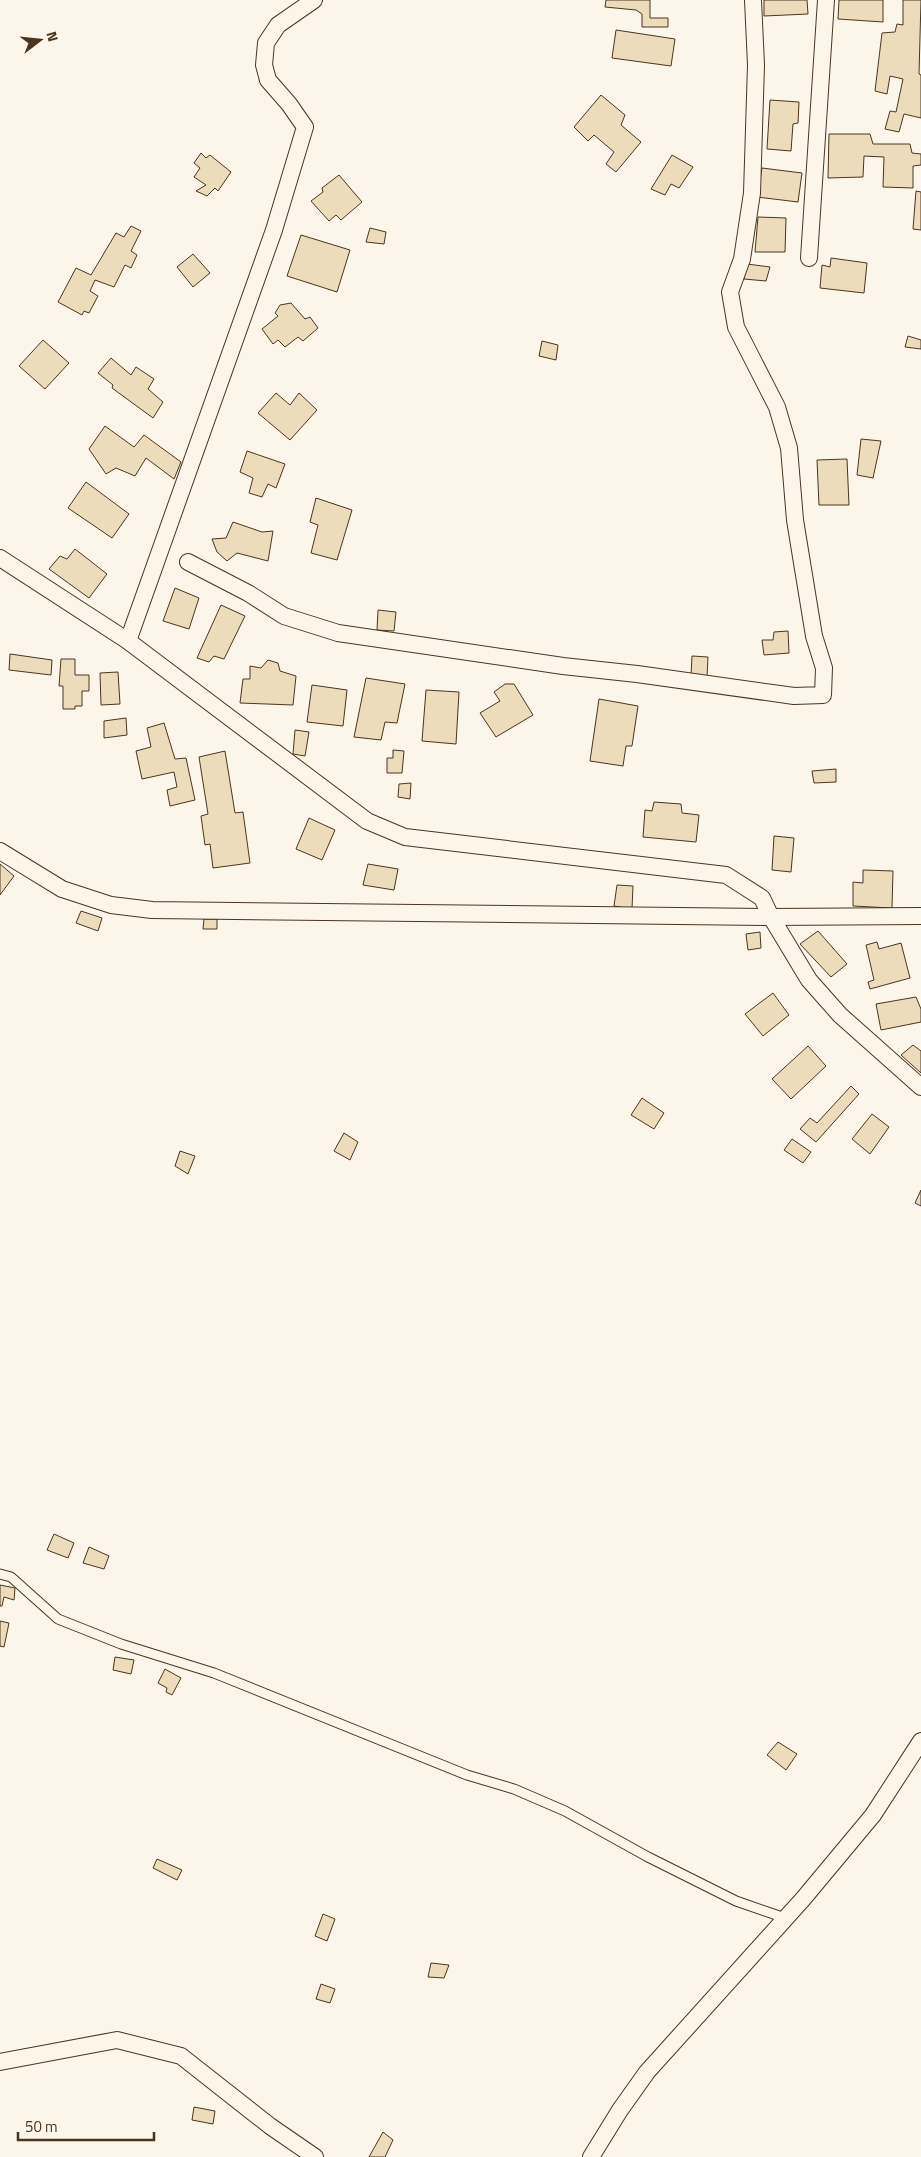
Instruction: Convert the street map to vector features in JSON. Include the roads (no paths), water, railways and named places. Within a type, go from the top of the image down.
[{"type":"street","points":[[128,641],[274,230],[305,127],[289,104],[268,80],[264,65],[266,43],[278,25],[314,0]]},
{"type":"street","points":[[188,562],[248,593],[284,616],[338,633],[563,666],[794,696],[823,696],[824,668],[814,636],[797,530],[790,448],[777,407],[736,327],[730,292],[742,259],[752,193],[756,85],[753,0]]},
{"type":"street","points":[[809,258],[826,0]]},
{"type":"street","points":[[0,558],[128,641],[367,821],[405,837],[726,875],[762,898],[771,917],[809,980],[834,1008],[921,1087]]},
{"type":"street","points":[[0,851],[62,889],[111,905],[152,910],[771,917],[921,916]]},
{"type":"street","points":[[591,2157],[646,2072],[785,1918],[873,1815],[921,1741]]},
{"type":"street","points":[[0,2062],[117,2040],[181,2056],[270,2126],[315,2157]]},
{"type":"lane","points":[[0,1574],[11,1577],[58,1619],[121,1644],[214,1673],[467,1775],[514,1789],[565,1811],[648,1857],[736,1901],[785,1918]]}]
